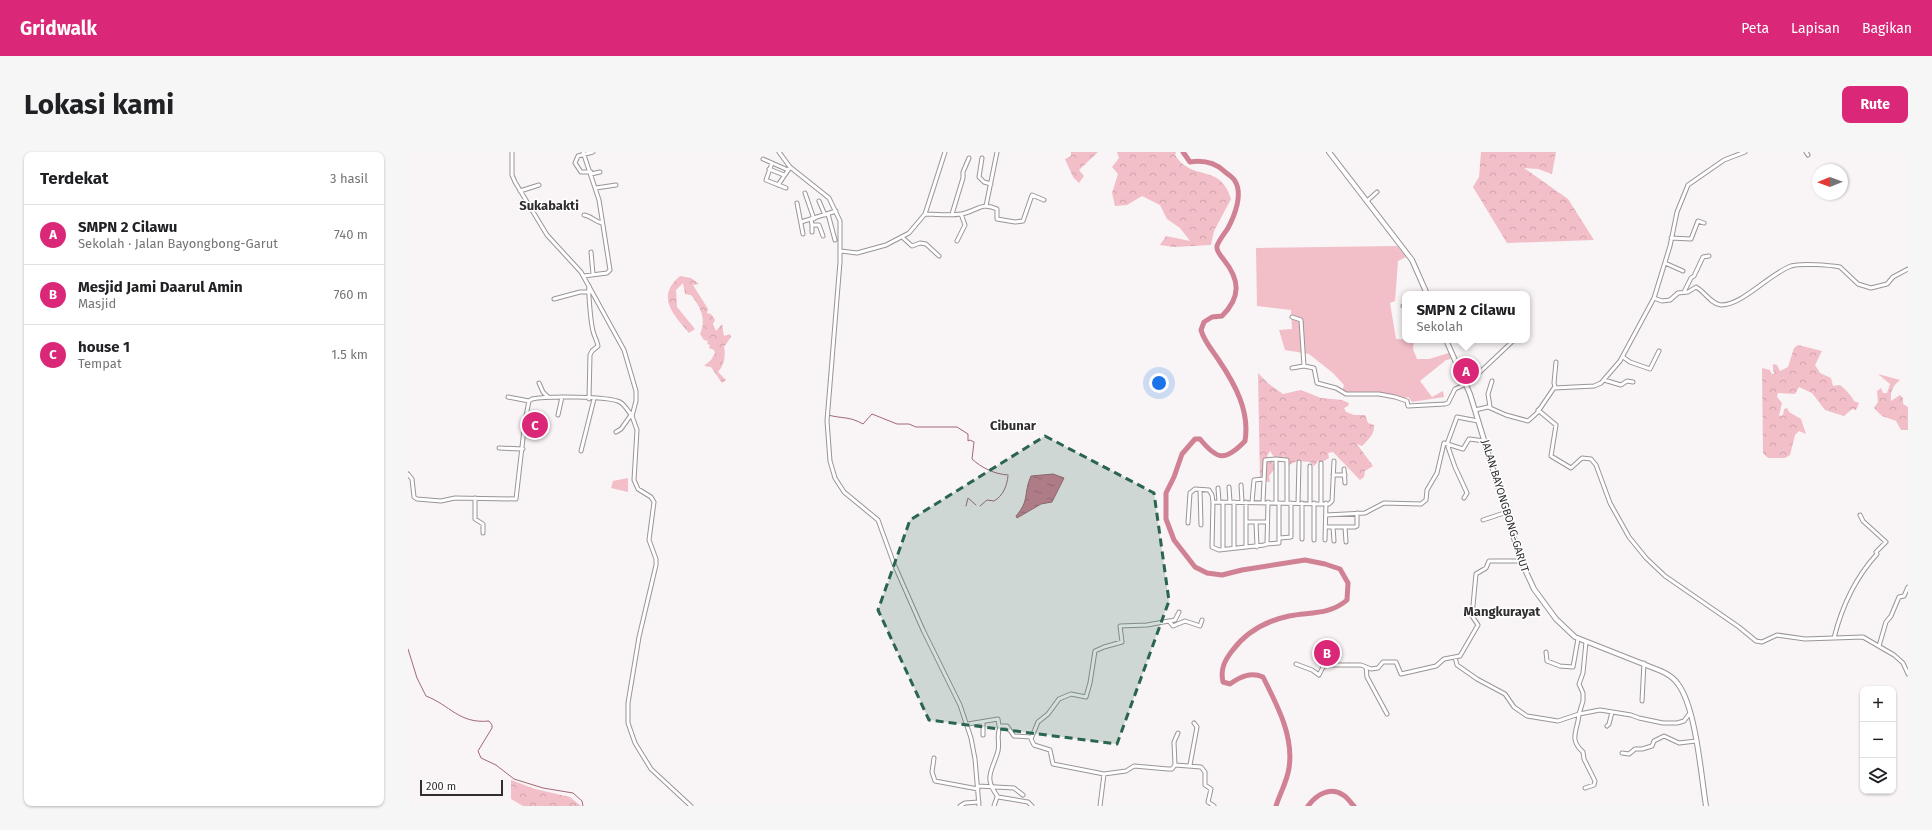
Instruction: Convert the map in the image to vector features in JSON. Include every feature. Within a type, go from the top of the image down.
[{"type":"main road","points":[[1328,152],[1412,260],[1426,291]]},
{"type":"main road","name":"JALAN BAYONGBONG-GARUT","points":[[1447,343],[1466,384],[1485,441],[1521,561],[1534,589],[1556,619],[1578,639],[1644,663],[1666,673],[1675,680],[1686,699],[1690,713],[1706,806]]},
{"type":"street","points":[[512,152],[512,175],[520,191],[547,235],[574,263],[584,276],[624,350],[634,378],[637,397],[631,416],[621,429],[616,432]]},
{"type":"street","points":[[593,152],[584,153],[577,157],[576,166],[581,172],[600,172]]},
{"type":"street","points":[[779,152],[789,168]]},
{"type":"street","points":[[841,251],[862,252],[902,237],[908,233],[925,214],[945,152]]},
{"type":"street","points":[[986,206],[997,152]]},
{"type":"street","points":[[1475,410],[1490,407],[1506,415],[1525,421],[1530,419],[1538,410],[1550,391],[1555,387],[1594,386],[1604,380],[1623,357],[1654,298],[1665,263],[1677,212],[1688,185],[1712,168],[1745,152]]},
{"type":"street","points":[[584,153],[596,188],[610,270],[607,273],[584,276]]},
{"type":"street","points":[[952,214],[963,178],[963,172],[970,158]]},
{"type":"street","points":[[982,158],[979,177],[984,182],[991,184]]},
{"type":"street","points":[[763,159],[789,168],[829,198],[840,221],[841,251],[828,415],[828,449],[830,461],[836,478],[850,498],[878,520],[894,564],[923,630],[968,724],[975,759],[979,804],[965,803],[960,806]]},
{"type":"street","points":[[772,163],[766,180],[786,188]]},
{"type":"street","points":[[778,185],[789,168]]},
{"type":"street","points":[[769,169],[784,175]]},
{"type":"street","points":[[520,191],[539,185]]},
{"type":"street","points":[[596,188],[616,185]]},
{"type":"street","points":[[1367,201],[1377,192]]},
{"type":"street","points":[[805,193],[813,219],[812,232]]},
{"type":"street","points":[[925,214],[961,214],[978,207],[986,206],[998,209],[997,219],[1017,222],[1023,221],[1032,195],[1044,200]]},
{"type":"street","points":[[819,201],[826,214],[835,240]]},
{"type":"street","points":[[797,203],[803,234]]},
{"type":"street","points":[[801,222],[836,211]]},
{"type":"street","points":[[957,241],[965,225],[961,214]]},
{"type":"street","points":[[584,215],[590,216],[598,222],[602,222]]},
{"type":"street","points":[[1671,238],[1691,239],[1698,221],[1704,223]]},
{"type":"street","points":[[812,225],[819,225],[823,236]]},
{"type":"street","points":[[902,237],[912,246],[920,243],[930,245],[939,256]]},
{"type":"street","points":[[591,252],[593,274]]},
{"type":"street","points":[[1684,292],[1703,257],[1709,256]]},
{"type":"street","points":[[1665,263],[1683,271]]},
{"type":"street","points":[[1654,298],[1662,301],[1670,300],[1678,293],[1689,292],[1696,287],[1709,298],[1721,304],[1743,297],[1772,276],[1793,265],[1840,267],[1857,284],[1871,288],[1887,284],[1893,277],[1908,269]]},
{"type":"street","points":[[588,399],[590,355],[598,346],[592,329],[588,292],[589,286]]},
{"type":"street","points":[[554,299],[580,292],[588,292]]},
{"type":"street","points":[[1292,317],[1301,320],[1304,366]]},
{"type":"street","points":[[1462,378],[1480,372],[1511,343]]},
{"type":"street","points":[[1623,357],[1630,362],[1650,369],[1659,351]]},
{"type":"street","points":[[1555,387],[1556,362]]},
{"type":"street","points":[[1292,368],[1304,366],[1314,368],[1317,383],[1336,388],[1344,394],[1369,394],[1395,397],[1407,401],[1408,406],[1446,404],[1455,389],[1466,384]]},
{"type":"street","points":[[1604,380],[1621,385],[1627,381],[1633,382]]},
{"type":"street","points":[[1490,407],[1488,394],[1492,381]]},
{"type":"street","points":[[539,383],[543,392],[548,397]]},
{"type":"street","points":[[508,397],[529,401],[534,398],[562,397],[618,402],[631,416],[637,430],[634,480],[638,489],[651,497],[654,502],[649,540],[657,561],[644,611],[632,676],[627,713],[628,723],[635,743],[651,769],[691,806]]},
{"type":"street","points":[[558,415],[562,397]]},
{"type":"street","points":[[581,450],[594,399]]},
{"type":"street","points":[[408,475],[412,478],[415,498],[441,501],[455,498],[516,498],[523,449],[525,421],[529,401]]},
{"type":"street","points":[[1538,410],[1554,423],[1557,428],[1551,456],[1571,468],[1582,458],[1588,458],[1593,461],[1601,476],[1608,498],[1629,537],[1646,558],[1665,576],[1739,627],[1756,641],[1762,642],[1777,635],[1805,639],[1863,637],[1880,646],[1901,661],[1908,674]]},
{"type":"street","points":[[1464,498],[1467,493],[1455,467],[1447,444],[1458,416],[1478,421]]},
{"type":"street","points":[[1326,515],[1365,513],[1384,502],[1420,504],[1426,500],[1427,490],[1437,472],[1443,444],[1463,449],[1469,439],[1485,441]]},
{"type":"street","points":[[499,448],[523,449]]},
{"type":"street","points":[[1188,522],[1190,493],[1195,489],[1211,491],[1213,502],[1212,548],[1214,550],[1257,547],[1278,543],[1280,538],[1276,459]]},
{"type":"street","points":[[1263,502],[1265,460],[1287,460],[1291,537],[1280,538]]},
{"type":"street","points":[[1213,502],[1330,504],[1332,501],[1334,461]]},
{"type":"street","points":[[1299,462],[1302,539]]},
{"type":"street","points":[[1321,463],[1321,503]]},
{"type":"street","points":[[1310,466],[1314,540]]},
{"type":"street","points":[[1344,468],[1345,483]]},
{"type":"street","points":[[1333,475],[1345,475]]},
{"type":"street","points":[[1252,502],[1254,480],[1264,479]]},
{"type":"street","points":[[1241,484],[1242,502]]},
{"type":"street","points":[[1229,487],[1230,502]]},
{"type":"street","points":[[1218,488],[1221,502],[1222,549]]},
{"type":"street","points":[[1200,490],[1201,525]]},
{"type":"street","points":[[475,498],[475,519],[483,524],[483,533]]},
{"type":"street","points":[[1234,502],[1234,548]]},
{"type":"street","points":[[1246,502],[1246,547]]},
{"type":"street","points":[[1267,544],[1268,502]]},
{"type":"street","points":[[1325,540],[1326,504]]},
{"type":"street","points":[[1483,520],[1507,512]]},
{"type":"street","points":[[1326,527],[1357,526],[1357,513]]},
{"type":"street","points":[[1834,638],[1839,617],[1851,590],[1868,564],[1877,554],[1876,552],[1886,542],[1864,521],[1860,515]]},
{"type":"street","points":[[1246,522],[1267,522]]},
{"type":"street","points":[[1256,522],[1257,547]]},
{"type":"street","points":[[1333,527],[1334,541]]},
{"type":"street","points":[[1345,527],[1346,542]]},
{"type":"street","points":[[1296,664],[1312,670],[1319,675],[1323,667],[1328,665],[1354,665],[1376,669],[1383,662],[1396,662],[1401,674],[1436,666],[1444,659],[1462,654],[1477,627],[1477,622],[1472,616],[1476,574],[1486,568],[1489,561],[1521,561]]},
{"type":"street","points":[[1880,646],[1886,622],[1891,616],[1899,597],[1904,596],[1908,587]]},
{"type":"street","points":[[1031,737],[1034,734],[1038,722],[1047,716],[1059,699],[1071,694],[1086,697],[1090,683],[1095,651],[1122,642],[1120,626],[1147,625],[1175,620],[1179,612]]},
{"type":"street","points":[[1170,621],[1173,626],[1186,621],[1200,626],[1202,620]]},
{"type":"street","points":[[1546,652],[1546,661],[1553,662],[1560,666],[1573,667],[1578,639]]},
{"type":"street","points":[[1585,788],[1594,785],[1595,781],[1584,759],[1583,752],[1577,747],[1575,742],[1583,693],[1579,684],[1583,673],[1586,642]]},
{"type":"street","points":[[1455,657],[1457,665],[1477,679],[1505,694],[1514,706],[1527,716],[1539,719],[1558,721],[1596,710],[1667,723],[1684,721],[1690,713]]},
{"type":"street","points":[[1642,701],[1644,663]]},
{"type":"street","points":[[1366,667],[1366,677],[1372,684],[1372,690],[1383,704],[1387,714]]},
{"type":"street","points":[[1607,726],[1612,712]]},
{"type":"street","points":[[968,724],[998,719],[1000,727],[997,735],[998,751],[989,775],[990,786],[997,797],[1028,802],[1032,806]]},
{"type":"street","points":[[983,722],[983,735]]},
{"type":"street","points":[[1190,765],[1197,727],[1194,724]]},
{"type":"street","points":[[1000,727],[1008,726],[1014,736],[1031,737]]},
{"type":"street","points":[[1175,765],[1174,742],[1178,733]]},
{"type":"street","points":[[1622,753],[1629,754],[1635,749],[1642,749],[1652,746],[1654,741],[1664,736],[1679,743],[1696,741]]},
{"type":"street","points":[[1031,737],[1034,745],[1050,750],[1053,764],[1104,774],[1126,771],[1134,766],[1168,769],[1172,769],[1175,765],[1201,767],[1203,769],[1205,785],[1211,789],[1208,802],[1214,806]]},
{"type":"street","points":[[934,758],[932,772],[935,781],[978,787],[990,786],[1015,788],[1023,795]]},
{"type":"street","points":[[1100,806],[1104,774]]},
{"type":"street","points":[[994,806],[997,797]]},
{"type":"highlighted area","points":[[1045,436],[1154,493],[1169,601],[1117,744],[929,720],[878,610],[910,520]]},
{"type":"green space","points":[[1071,152],[1098,152],[1079,170],[1084,176],[1079,183],[1073,177],[1065,159],[1071,156]]},
{"type":"green space","points":[[1117,152],[1176,152],[1175,155],[1182,163],[1190,168],[1220,180],[1231,199],[1214,231],[1211,245],[1174,247],[1160,245],[1166,236],[1190,241],[1180,228],[1167,219],[1160,205],[1142,196],[1127,205],[1115,206],[1112,193],[1118,174],[1112,167],[1119,158]]},
{"type":"green space","points":[[1481,152],[1556,152],[1552,174],[1538,169],[1524,168],[1568,199],[1594,240],[1507,243],[1473,187],[1479,177]]},
{"type":"green space","points":[[1397,246],[1406,257],[1398,261],[1395,301],[1390,303],[1396,339],[1402,339],[1402,343],[1414,343],[1413,349],[1417,359],[1429,359],[1449,353],[1451,359],[1446,360],[1420,381],[1432,397],[1443,391],[1444,397],[1412,402],[1408,397],[1402,399],[1381,395],[1342,392],[1344,385],[1333,373],[1309,354],[1285,350],[1279,330],[1292,329],[1291,310],[1257,306],[1256,248]]},
{"type":"green space","points":[[680,276],[691,278],[699,284],[693,285],[708,309],[707,313],[711,314],[715,320],[713,324],[716,331],[722,324],[724,336],[730,334],[731,337],[724,347],[725,357],[718,372],[726,380],[722,383],[711,367],[704,366],[711,360],[715,353],[714,350],[709,348],[710,345],[707,344],[708,341],[704,340],[700,334],[703,323],[702,313],[691,295],[685,294],[683,283],[676,290],[677,307],[695,329],[689,333],[673,313],[670,306],[668,299],[669,291]]},
{"type":"green space","points":[[1798,345],[1822,351],[1815,365],[1820,373],[1831,378],[1833,386],[1840,385],[1854,401],[1859,403],[1856,410],[1852,409],[1844,416],[1825,410],[1812,393],[1799,387],[1795,394],[1778,393],[1777,397],[1782,403],[1779,416],[1783,415],[1784,409],[1787,408],[1789,412],[1801,419],[1806,434],[1799,431],[1795,435],[1790,455],[1785,458],[1768,458],[1763,453],[1762,368],[1770,370],[1771,374],[1775,373],[1773,371],[1773,364],[1777,365],[1780,371],[1788,367],[1794,348]]},
{"type":"green space","points":[[1258,373],[1269,384],[1283,394],[1301,390],[1321,398],[1342,400],[1349,403],[1348,406],[1344,408],[1346,412],[1354,415],[1365,415],[1368,423],[1374,425],[1374,428],[1371,437],[1362,446],[1357,444],[1373,466],[1365,471],[1364,477],[1360,480],[1333,452],[1328,453],[1329,458],[1322,462],[1318,461],[1314,466],[1310,462],[1297,461],[1285,467],[1285,461],[1283,458],[1285,454],[1278,463],[1270,451],[1267,456],[1272,461],[1275,468],[1269,476],[1270,482],[1260,482]]},
{"type":"green space","points":[[1878,374],[1900,380],[1892,389],[1891,401],[1900,395],[1903,398],[1903,404],[1908,407],[1908,430],[1901,430],[1896,421],[1882,416],[1874,408],[1878,402],[1877,391],[1881,388],[1883,393],[1887,393],[1890,384]]},
{"type":"green space","points":[[628,478],[628,492],[611,488],[613,481]]},
{"type":"green space","points":[[511,780],[535,789],[570,797],[581,806],[523,806],[511,799]]},
{"type":"water","points":[[1053,474],[1064,478],[1052,502],[1041,504],[1017,518],[1016,516],[1025,501],[1031,476]]},
{"type":"waterway","points":[[1183,152],[1190,162],[1208,162],[1220,168],[1233,178],[1237,186],[1238,198],[1235,211],[1231,223],[1217,246],[1217,250],[1233,275],[1236,288],[1235,295],[1233,302],[1222,316],[1212,317],[1204,322],[1201,330],[1206,342],[1224,368],[1240,398],[1246,430],[1245,441],[1238,448],[1226,455],[1221,456],[1211,451],[1200,439],[1195,439],[1182,454],[1174,477],[1166,493],[1166,519],[1174,540],[1195,567],[1207,573],[1222,575],[1242,570],[1305,560],[1340,569],[1348,583],[1347,600],[1340,605],[1327,611],[1289,616],[1265,624],[1244,638],[1229,654],[1225,661],[1222,673],[1223,682],[1230,684],[1242,677],[1250,675],[1263,677],[1283,721],[1287,733],[1290,756],[1287,778],[1276,806]]},
{"type":"waterway","points":[[828,415],[858,421],[863,424],[872,414],[897,424],[909,424],[916,427],[957,427],[968,434],[968,441],[970,440],[974,442],[972,459],[988,470],[1008,475]]},
{"type":"waterway","points":[[980,506],[987,500],[994,501],[1002,494],[1006,487],[1008,476]]},
{"type":"waterway","points":[[966,506],[968,498],[976,505]]},
{"type":"waterway","points":[[408,649],[417,678],[426,696],[462,717],[470,720],[489,721],[492,725],[492,728],[478,751],[481,758],[496,765],[514,779],[543,788],[573,793],[582,801],[583,806]]},
{"type":"waterway","points":[[1308,806],[1319,795],[1333,791],[1344,796],[1354,806]]},
{"type":"place","name":"SMPN 2 Cilawu","points":[[1466,371]]},
{"type":"place","name":"house 1","points":[[535,425]]},
{"type":"place","name":"Mesjid Jami Daarul Amin","points":[[1327,653]]},
{"type":"district","name":"Sukabakti","points":[[549,205]]},
{"type":"district","name":"Cibunar","points":[[1013,425]]},
{"type":"district","name":"Mangkurayat","points":[[1502,611]]}]
